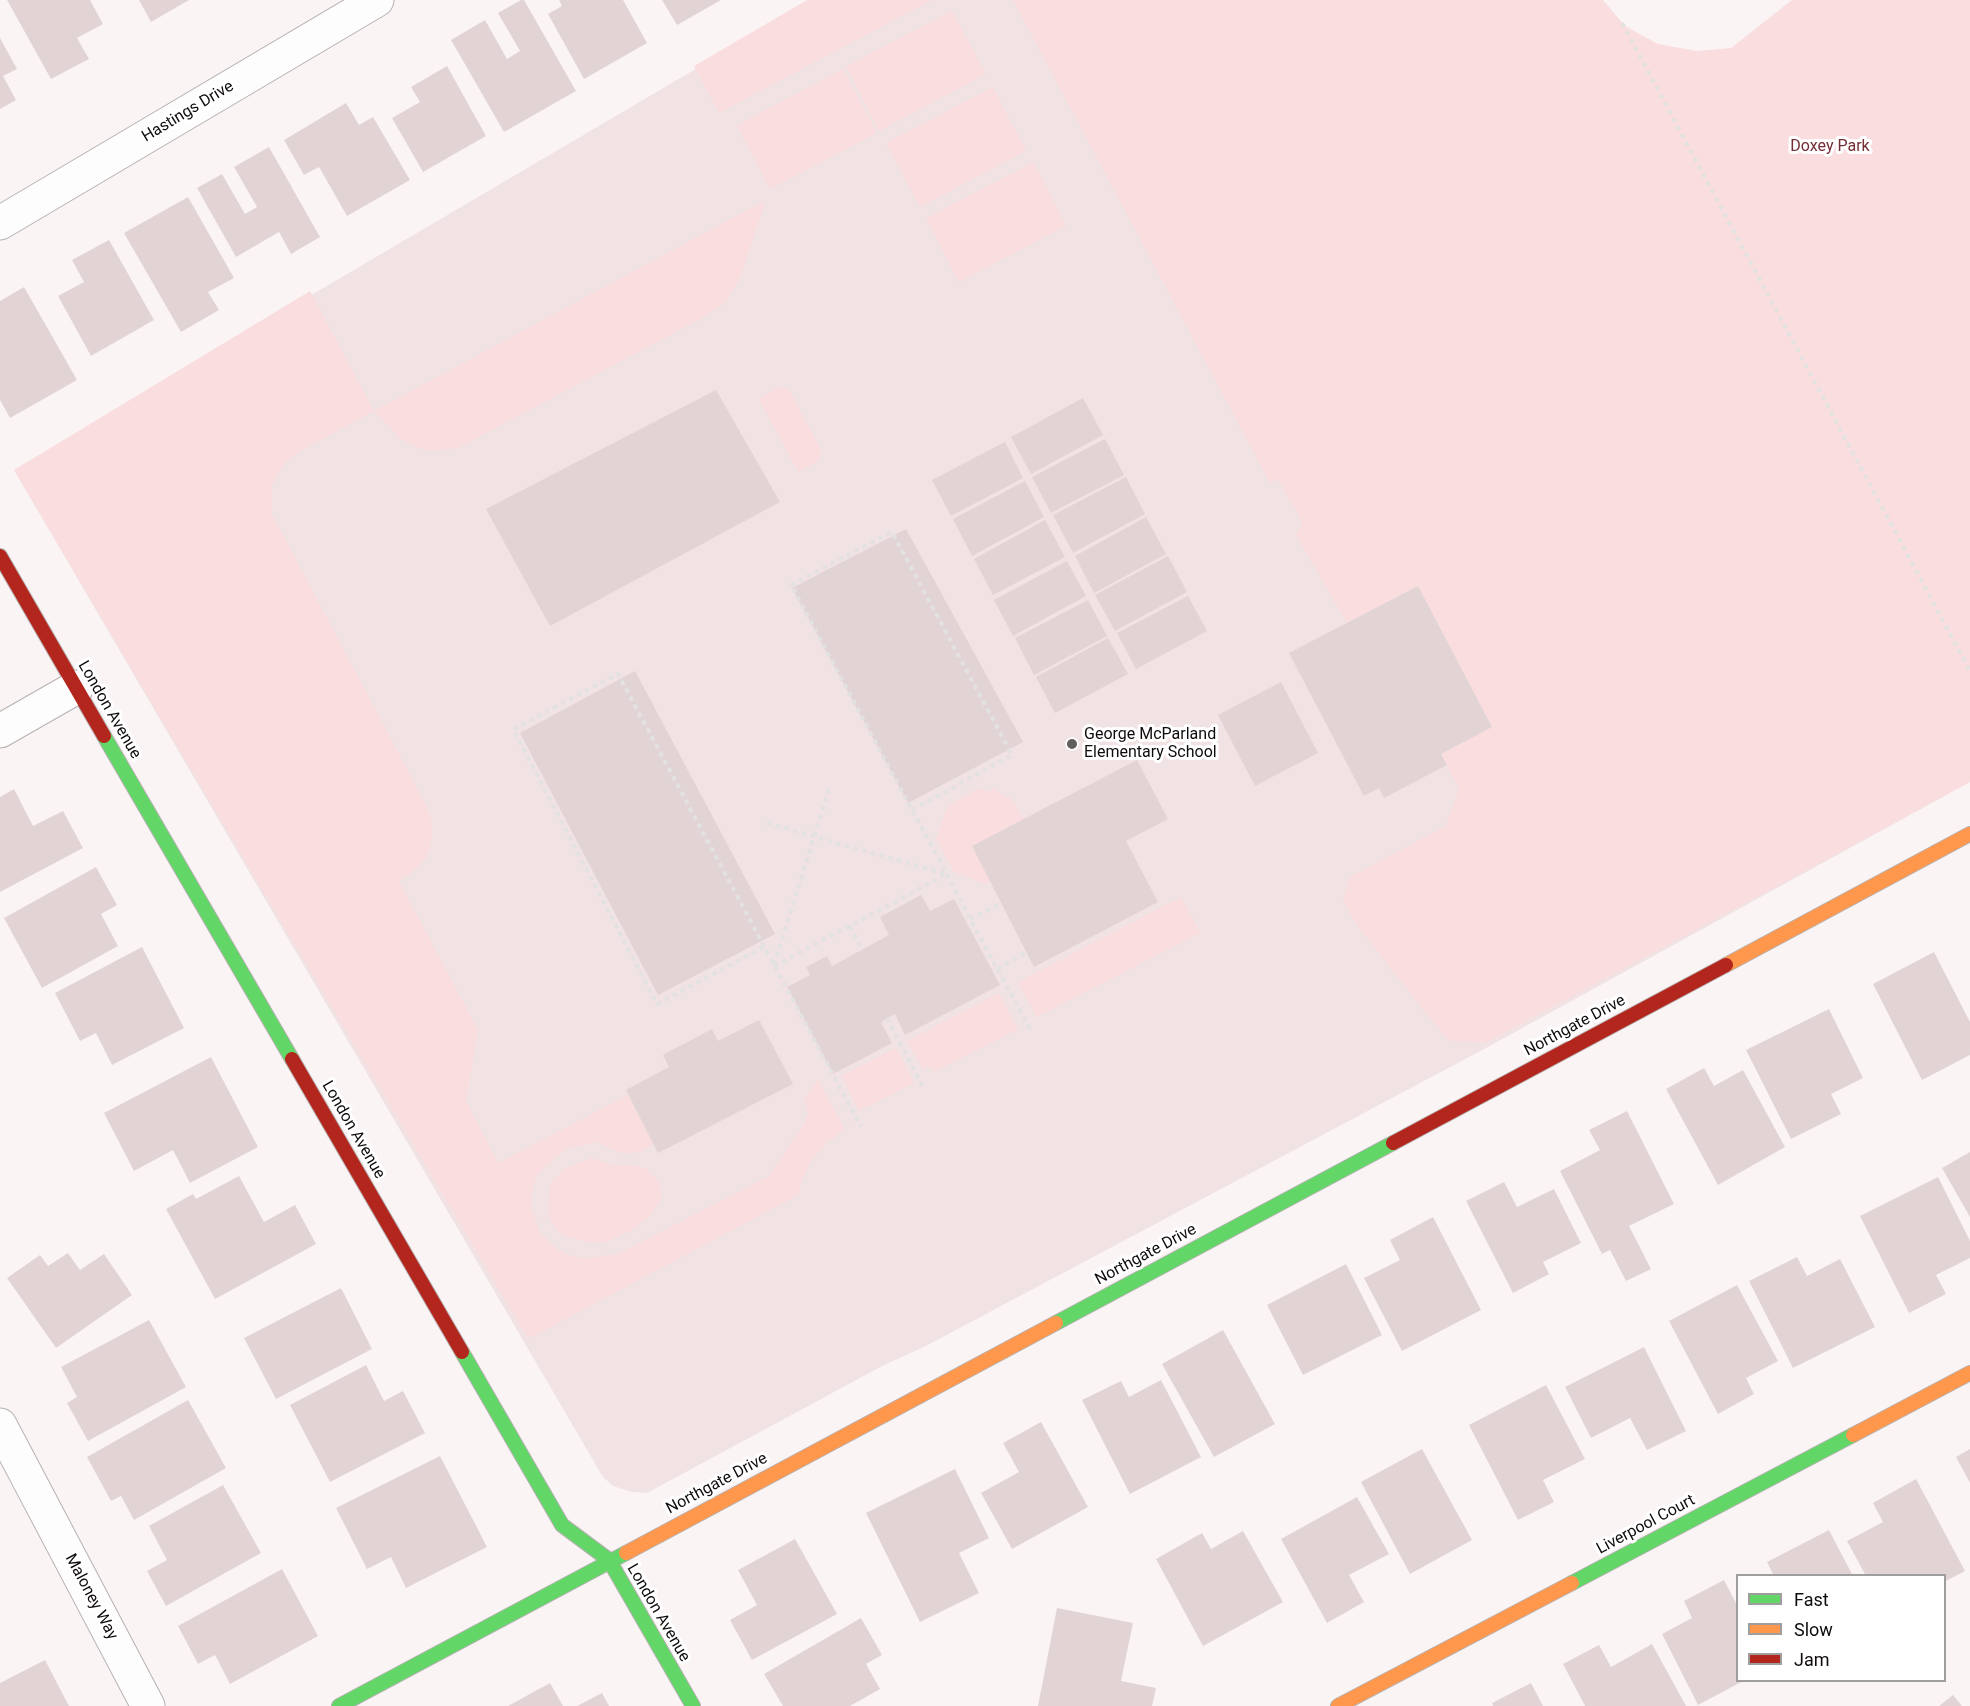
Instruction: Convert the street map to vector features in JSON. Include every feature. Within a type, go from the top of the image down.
[{"type":"street","name":"Hastings Drive","points":[[0,223],[377,0]]},
{"type":"street","name":"London Avenue","points":[[0,556],[562,1525],[609,1560],[693,1706]]},
{"type":"street","points":[[0,731],[78,687]]},
{"type":"street","name":"Northgate Drive","points":[[339,1706],[1970,834]]},
{"type":"street","name":"Liverpool Court","points":[[1338,1706],[1970,1373]]},
{"type":"street","name":"Maloney Way","points":[[0,1425],[148,1706]]},
{"type":"path","points":[[1622,23],[1970,671]]},
{"type":"path","points":[[912,810],[1012,755],[892,532],[791,585],[970,919],[1032,1032]]},
{"type":"path","points":[[764,947],[657,1004],[513,729],[618,674],[861,1127]]},
{"type":"path","points":[[774,966],[829,789]]},
{"type":"path","points":[[767,823],[947,874]]},
{"type":"path","points":[[774,966],[947,874]]},
{"type":"path","points":[[970,919],[1002,903]]},
{"type":"path","points":[[850,926],[862,950]]},
{"type":"path","points":[[998,969],[1027,952]]},
{"type":"path","points":[[887,1018],[924,1089]]},
{"type":"shaded area","name":"George McParland Elementary School","points":[[813,0],[1599,0],[1970,705],[1970,782],[1486,1048],[924,1347],[884,1365],[647,1493],[632,1492],[613,1486],[603,1477],[14,470]]},
{"type":"green space","points":[[807,0],[932,0],[719,113],[694,66]]},
{"type":"green space","name":"Doxey Park","points":[[1013,0],[1603,0],[1625,26],[1658,44],[1697,51],[1731,48],[1792,0],[1970,0],[1970,782],[1487,1042],[1451,1041],[1445,1037],[1356,924],[1343,900],[1350,877],[1446,826],[1459,789],[1441,754],[1492,727],[1418,586],[1347,623],[1296,535],[1302,524],[1296,510],[1300,507],[1295,509],[1278,479],[1270,483]]},
{"type":"green space","points":[[952,11],[986,74],[879,131],[846,66]]},
{"type":"green space","points":[[843,69],[877,133],[770,189],[737,125]]},
{"type":"green space","points":[[993,87],[1026,151],[920,207],[886,143]]},
{"type":"green space","points":[[1034,162],[1066,226],[959,282],[926,218]]},
{"type":"green space","points":[[766,200],[739,281],[724,303],[706,316],[458,448],[430,451],[415,447],[399,438],[374,411]]},
{"type":"green space","points":[[310,291],[374,411],[297,453],[286,462],[272,484],[272,514],[427,807],[432,823],[432,839],[428,854],[419,867],[399,881],[478,1030],[466,1101],[498,1163],[628,1095],[653,1144],[640,1152],[628,1153],[618,1152],[597,1142],[565,1149],[537,1175],[532,1192],[532,1210],[540,1232],[555,1248],[571,1256],[588,1258],[618,1254],[769,1176],[804,1124],[808,1113],[804,1100],[818,1079],[845,1130],[827,1142],[812,1159],[802,1179],[798,1195],[532,1337],[526,1335],[14,470]]},
{"type":"green space","points":[[777,387],[789,389],[821,450],[820,460],[798,472],[759,399]]},
{"type":"green space","points":[[979,788],[989,792],[996,788],[1000,794],[1012,799],[1023,819],[990,881],[985,884],[954,872],[936,839],[947,807]]},
{"type":"green space","points":[[1181,897],[1200,933],[1037,1017],[1018,982]]},
{"type":"green space","points":[[999,993],[1018,1029],[934,1072],[930,1066],[923,1069],[907,1041]]},
{"type":"green space","points":[[896,1048],[914,1083],[859,1111],[841,1076]]},
{"type":"green space","points":[[591,1158],[614,1165],[632,1165],[647,1169],[659,1182],[662,1198],[650,1216],[632,1230],[609,1241],[593,1243],[568,1237],[559,1232],[551,1222],[548,1211],[550,1184],[566,1168]]},
{"type":"building","points":[[7,0],[90,0],[103,24],[77,38],[89,59],[51,79]]},
{"type":"building","points":[[139,0],[189,0],[151,22]]},
{"type":"building","points":[[524,0],[576,91],[504,132],[451,40],[485,20],[507,59],[520,51],[498,13]]},
{"type":"building","points":[[559,0],[623,0],[647,43],[584,79],[548,14],[562,6]]},
{"type":"building","points":[[662,0],[721,0],[677,25]]},
{"type":"building","points":[[0,38],[17,69],[3,76],[16,100],[0,109]]},
{"type":"building","points":[[447,66],[486,136],[423,172],[392,118],[420,102],[411,87]]},
{"type":"building","points":[[346,103],[359,125],[373,117],[410,180],[347,216],[319,167],[304,175],[284,140]]},
{"type":"building","points":[[269,147],[320,237],[291,254],[279,232],[236,257],[197,188],[222,174],[245,214],[257,207],[234,167]]},
{"type":"building","points":[[188,197],[234,278],[208,292],[219,310],[181,332],[124,233]]},
{"type":"building","points":[[109,240],[154,320],[91,356],[58,296],[84,282],[72,260]]},
{"type":"building","points":[[24,287],[77,380],[10,418],[0,400],[0,301]]},
{"type":"building","points":[[716,390],[780,502],[550,626],[486,509]]},
{"type":"building","points":[[1083,398],[1103,435],[1031,474],[1011,437]]},
{"type":"building","points":[[1105,439],[1124,475],[1051,513],[1032,477]]},
{"type":"building","points":[[1005,442],[1023,478],[951,516],[932,480]]},
{"type":"building","points":[[1126,477],[1145,514],[1073,553],[1053,515]]},
{"type":"building","points":[[1025,481],[1044,517],[972,556],[953,519]]},
{"type":"building","points":[[1146,517],[1166,554],[1094,593],[1075,556]]},
{"type":"building","points":[[1045,520],[1065,557],[993,595],[974,559]]},
{"type":"building","points":[[906,529],[1023,742],[908,803],[792,588]]},
{"type":"building","points":[[1168,556],[1187,592],[1115,631],[1095,595]]},
{"type":"building","points":[[1067,561],[1086,596],[1013,636],[994,600]]},
{"type":"building","points":[[1418,586],[1492,727],[1441,754],[1447,765],[1384,798],[1379,788],[1364,796],[1289,653]]},
{"type":"building","points":[[1188,596],[1207,631],[1136,669],[1117,633]]},
{"type":"building","points":[[1088,600],[1107,636],[1034,675],[1015,638]]},
{"type":"building","points":[[1108,638],[1128,674],[1055,713],[1036,677]]},
{"type":"building","points":[[635,671],[775,934],[658,995],[520,733]]},
{"type":"building","points":[[1281,682],[1318,753],[1255,786],[1218,715]]},
{"type":"building","points":[[1137,760],[1168,819],[1126,841],[1158,902],[1034,967],[972,846]]},
{"type":"building","points":[[14,789],[33,826],[63,811],[83,848],[0,892],[0,797]]},
{"type":"building","points":[[96,867],[117,905],[101,914],[118,946],[42,988],[4,918]]},
{"type":"building","points":[[921,895],[930,911],[954,899],[1000,985],[905,1035],[895,1014],[881,1022],[892,1043],[833,1074],[787,987],[810,975],[806,967],[827,956],[832,966],[889,935],[880,917]]},
{"type":"building","points":[[142,947],[184,1028],[112,1065],[96,1033],[80,1041],[55,993]]},
{"type":"building","points":[[1934,952],[1970,1022],[1970,1055],[1922,1080],[1873,984]]},
{"type":"building","points":[[1829,1009],[1863,1078],[1831,1094],[1841,1114],[1791,1139],[1746,1050]]},
{"type":"building","points":[[759,1020],[793,1084],[658,1153],[626,1090],[669,1067],[663,1055],[712,1029],[718,1041]]},
{"type":"building","points":[[211,1057],[258,1147],[190,1183],[173,1150],[134,1171],[104,1113]]},
{"type":"building","points":[[1704,1068],[1714,1086],[1743,1070],[1785,1147],[1718,1185],[1666,1089]]},
{"type":"building","points":[[1627,1111],[1674,1204],[1629,1226],[1651,1269],[1626,1281],[1610,1250],[1602,1254],[1560,1171],[1600,1150],[1589,1130]]},
{"type":"building","points":[[1970,1152],[1970,1217],[1942,1168]]},
{"type":"building","points":[[239,1176],[264,1222],[295,1205],[316,1244],[215,1299],[166,1209],[193,1194],[196,1199]]},
{"type":"building","points":[[1938,1177],[1970,1241],[1970,1258],[1936,1275],[1946,1294],[1909,1313],[1860,1216]]},
{"type":"building","points":[[1504,1182],[1517,1207],[1554,1189],[1581,1243],[1543,1262],[1549,1274],[1513,1293],[1466,1201]]},
{"type":"building","points":[[1433,1217],[1481,1310],[1402,1351],[1364,1278],[1400,1260],[1390,1240]]},
{"type":"building","points":[[68,1253],[80,1270],[104,1254],[132,1295],[56,1348],[7,1278],[40,1255],[48,1266]]},
{"type":"building","points":[[1797,1257],[1807,1276],[1840,1259],[1875,1327],[1793,1368],[1749,1281]]},
{"type":"building","points":[[1346,1264],[1382,1335],[1303,1375],[1267,1305]]},
{"type":"building","points":[[1737,1285],[1778,1361],[1746,1378],[1754,1394],[1718,1414],[1669,1321]]},
{"type":"building","points":[[341,1288],[372,1349],[276,1399],[244,1338]]},
{"type":"building","points":[[149,1320],[186,1387],[88,1441],[67,1403],[77,1397],[61,1367]]},
{"type":"building","points":[[1223,1330],[1275,1424],[1214,1457],[1162,1364]]},
{"type":"building","points":[[1644,1347],[1686,1431],[1647,1450],[1630,1418],[1591,1438],[1565,1387]]},
{"type":"building","points":[[366,1365],[384,1401],[403,1391],[425,1433],[330,1482],[290,1405]]},
{"type":"building","points":[[1161,1380],[1201,1457],[1130,1494],[1082,1400],[1121,1381],[1129,1397]]},
{"type":"building","points":[[1546,1385],[1585,1459],[1543,1480],[1554,1502],[1518,1520],[1469,1425]]},
{"type":"building","points":[[188,1400],[226,1468],[134,1520],[121,1496],[111,1501],[87,1457]]},
{"type":"building","points":[[1041,1422],[1088,1507],[1012,1549],[981,1493],[1019,1472],[1003,1443]]},
{"type":"building","points":[[1422,1449],[1472,1540],[1410,1574],[1361,1482]]},
{"type":"building","points":[[1970,1449],[1970,1483],[1956,1457]]},
{"type":"building","points":[[440,1456],[487,1547],[406,1588],[391,1557],[367,1569],[336,1508]]},
{"type":"building","points":[[955,1469],[989,1538],[959,1553],[979,1593],[920,1622],[866,1513]]},
{"type":"building","points":[[1916,1479],[1965,1571],[1946,1581],[1946,1574],[1865,1574],[1847,1541],[1883,1522],[1873,1503]]},
{"type":"building","points":[[223,1485],[261,1553],[166,1606],[147,1571],[167,1560],[149,1526]]},
{"type":"building","points":[[1357,1497],[1389,1554],[1349,1575],[1364,1602],[1327,1623],[1281,1539]]},
{"type":"building","points":[[1829,1530],[1852,1574],[1773,1574],[1767,1562]]},
{"type":"building","points":[[1243,1531],[1283,1602],[1203,1646],[1156,1559],[1202,1533],[1211,1549]]},
{"type":"building","points":[[795,1539],[837,1614],[752,1660],[730,1620],[757,1605],[738,1570]]},
{"type":"building","points":[[282,1569],[318,1636],[230,1684],[215,1655],[198,1664],[178,1626]]},
{"type":"building","points":[[1724,1580],[1736,1603],[1736,1682],[1741,1682],[1698,1705],[1662,1634],[1692,1618],[1684,1601]]},
{"type":"building","points":[[1057,1608],[1133,1623],[1121,1681],[1156,1688],[1152,1706],[1038,1706]]},
{"type":"building","points":[[861,1618],[882,1655],[866,1664],[880,1689],[850,1706],[783,1706],[764,1674]]},
{"type":"building","points":[[1652,1644],[1686,1706],[1585,1706],[1563,1664],[1599,1645],[1611,1667]]},
{"type":"building","points":[[45,1660],[69,1706],[0,1706],[0,1683]]},
{"type":"building","points":[[550,1683],[563,1706],[508,1706]]},
{"type":"building","points":[[1531,1683],[1543,1706],[1493,1706],[1492,1703]]},
{"type":"building","points":[[602,1693],[609,1706],[577,1706]]},
{"type":"building","points":[[1953,1695],[1962,1706],[1939,1706]]},
{"type":"traffic: fast","points":[[104,736],[292,1059]]},
{"type":"traffic: fast","points":[[1056,1323],[1393,1143]]},
{"type":"traffic: fast","points":[[462,1352],[562,1525],[609,1560],[693,1706]]},
{"type":"traffic: fast","points":[[1572,1583],[1853,1435]]},
{"type":"traffic: fast","points":[[339,1706],[626,1553]]},
{"type":"traffic: slow","points":[[1726,965],[1970,834]]},
{"type":"traffic: slow","points":[[626,1553],[1056,1323]]},
{"type":"traffic: slow","points":[[1853,1435],[1970,1373]]},
{"type":"traffic: slow","points":[[1338,1706],[1572,1583]]},
{"type":"traffic: jam","points":[[0,556],[104,736]]},
{"type":"traffic: jam","points":[[1393,1143],[1726,965]]},
{"type":"traffic: jam","points":[[292,1059],[462,1352]]},
{"type":"place","name":"George McParland Elementary School","points":[[1072,744]]}]
